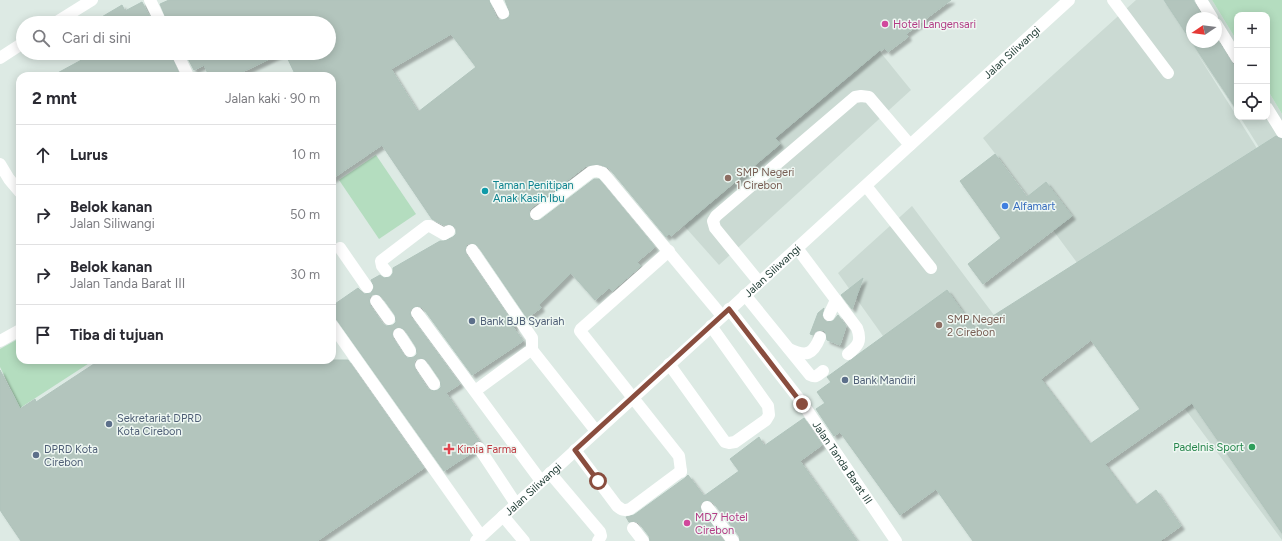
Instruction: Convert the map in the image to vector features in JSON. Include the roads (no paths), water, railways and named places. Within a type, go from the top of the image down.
[{"type":"main road","points":[[66,16],[92,0]]},
{"type":"main road","points":[[150,0],[158,16]]},
{"type":"main road","points":[[496,0],[503,13]]},
{"type":"main road","name":"Jalan Siliwangi","points":[[479,539],[725,313],[1070,0]]},
{"type":"main road","points":[[1113,0],[1168,73]]},
{"type":"main road","points":[[1201,0],[1208,12]]},
{"type":"main road","points":[[1222,34],[1234,53]]},
{"type":"main road","points":[[0,58],[16,48]]},
{"type":"main road","points":[[180,60],[186,72]]},
{"type":"main road","points":[[759,282],[715,228],[713,221],[716,216],[855,97],[870,97],[910,145]]},
{"type":"main road","points":[[1270,113],[1282,132]]},
{"type":"main road","points":[[0,164],[16,187]]},
{"type":"main road","name":"Jalan Tanda Barat III","points":[[536,214],[591,172],[597,171],[603,173],[802,404],[896,541]]},
{"type":"main road","points":[[866,186],[931,268]]},
{"type":"main road","points":[[386,271],[382,266],[381,261],[427,226],[430,226],[444,234],[449,231]]},
{"type":"main road","points":[[340,248],[367,287]]},
{"type":"main road","points":[[797,248],[860,334],[857,347],[848,354]]},
{"type":"main road","points":[[472,250],[532,338],[532,350],[596,431]]},
{"type":"main road","points":[[575,450],[621,510],[626,511],[630,509],[681,472],[679,456],[582,334],[581,329],[669,251]]},
{"type":"main road","points":[[745,295],[810,375],[814,377],[818,376],[823,371]]},
{"type":"main road","points":[[829,315],[836,300]]},
{"type":"main road","points":[[376,301],[389,319]]},
{"type":"main road","points":[[417,313],[475,391],[546,477],[600,532],[601,536],[598,541]]},
{"type":"main road","points":[[670,364],[725,442],[735,442],[766,420],[769,415],[768,406],[711,326]]},
{"type":"main road","points":[[0,340],[16,332]]},
{"type":"main road","points":[[336,332],[479,539]]},
{"type":"main road","points":[[399,334],[410,351]]},
{"type":"main road","points":[[789,349],[798,353],[807,354],[813,351],[817,346],[820,337]]},
{"type":"main road","points":[[475,391],[532,350]]},
{"type":"main road","points":[[421,365],[434,384]]},
{"type":"main road","points":[[479,448],[516,504]]},
{"type":"main road","points":[[707,507],[733,541]]},
{"type":"main road","points":[[503,516],[524,541]]},
{"type":"main road","points":[[633,528],[643,541]]},
{"type":"place","name":"Hotel Langensari","points":[[885,24]]},
{"type":"place","name":"SMP Negeri 1 Cirebon","points":[[728,178]]},
{"type":"place","name":"Taman Penitipan Anak Kasih Ibu","points":[[485,191]]},
{"type":"place","name":"Alfamart","points":[[1005,206]]},
{"type":"place","name":"Bank BJB Syariah","points":[[472,321]]},
{"type":"place","name":"SMP Negeri 2 Cirebon","points":[[939,325]]},
{"type":"place","name":"Bank Mandiri","points":[[845,380]]},
{"type":"place","name":"Sekretariat DPRD Kota Cirebon","points":[[109,424]]},
{"type":"place","name":"Padelnis Sport","points":[[1252,447]]},
{"type":"place","name":"Kimia Farma","points":[[449,449]]},
{"type":"place","name":"DPRD Kota Cirebon","points":[[36,455]]},
{"type":"place","name":"MD7 Hotel Cirebon","points":[[687,523]]}]
